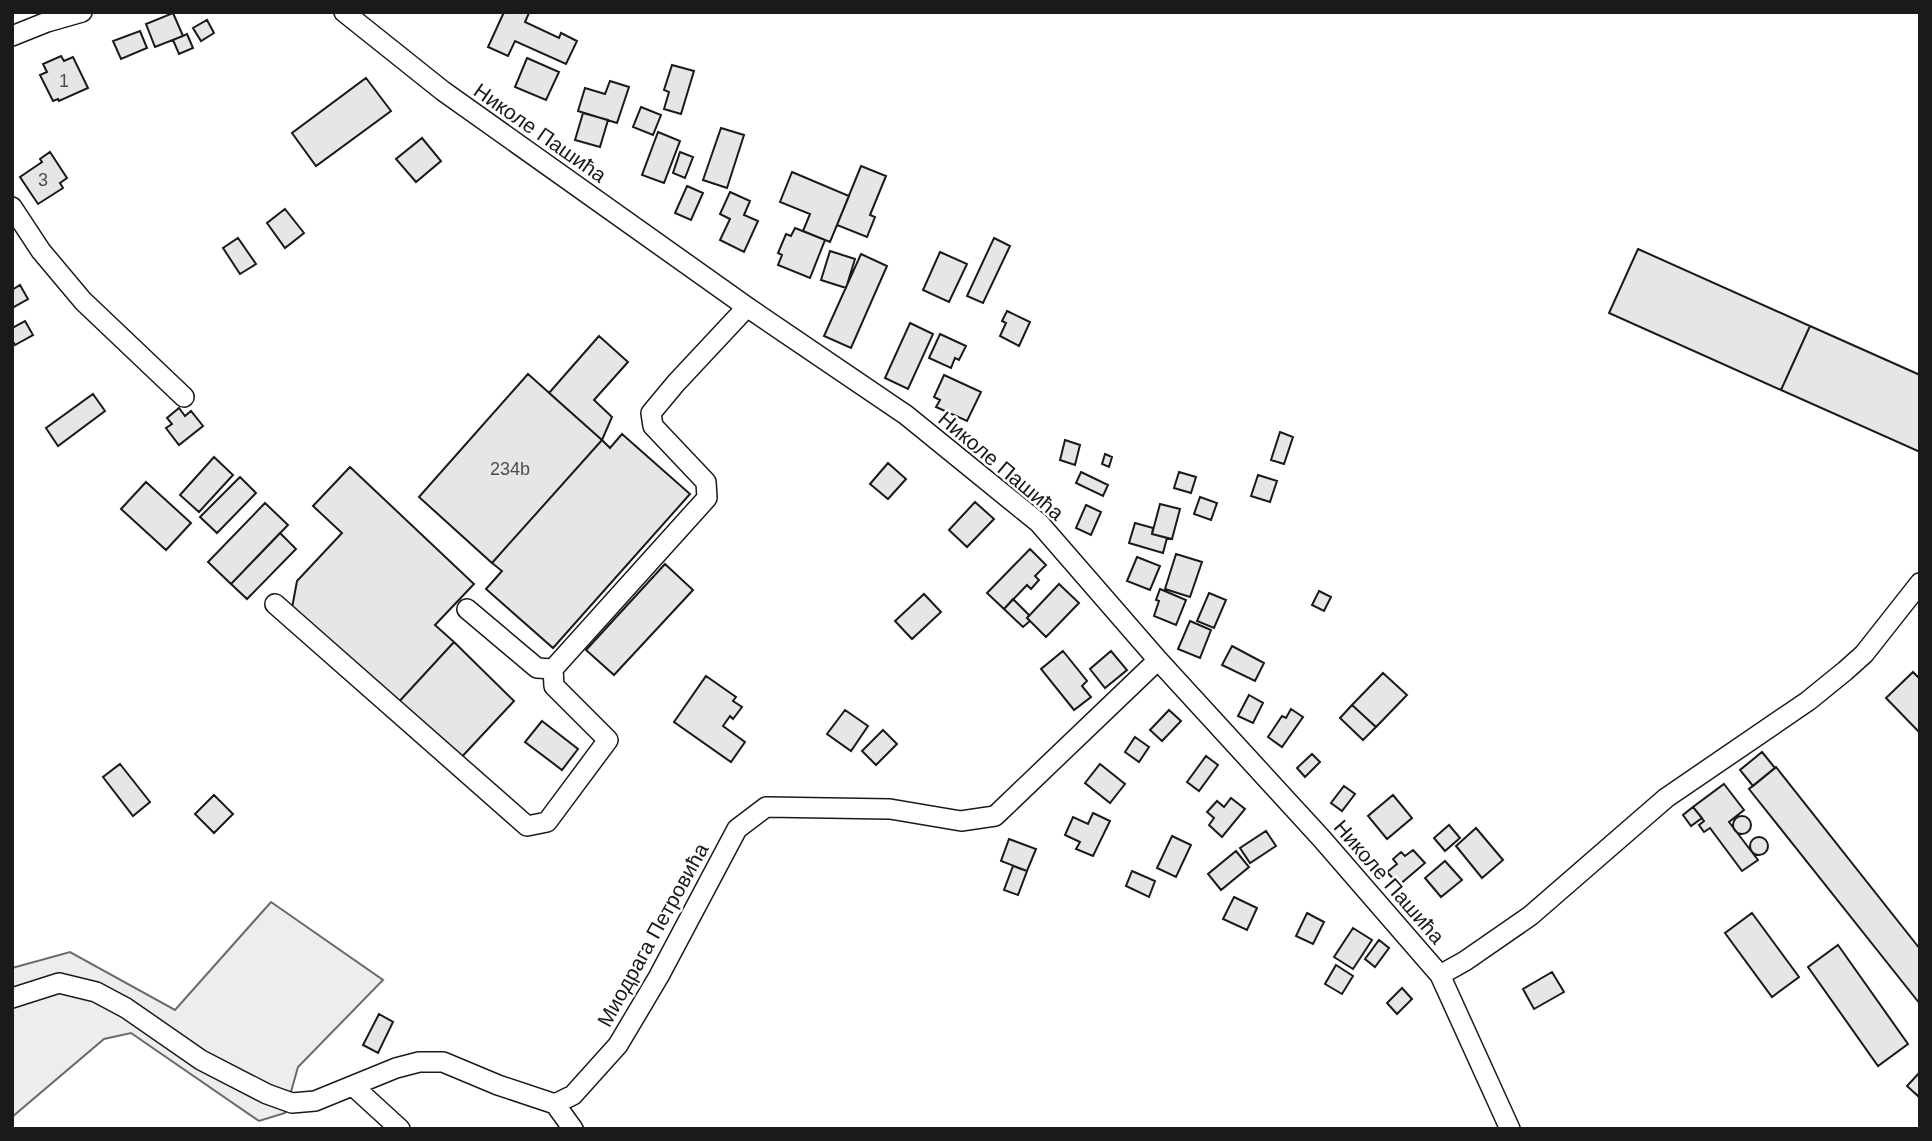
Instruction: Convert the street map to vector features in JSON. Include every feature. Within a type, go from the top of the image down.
[{"type":"street","points":[[12,36],[82,12]]},
{"type":"street","name":"Николе Пашића","points":[[344,12],[443,92],[747,307],[906,415],[1039,523],[1157,660],[1332,850],[1440,975],[1510,1129]]},
{"type":"street","points":[[12,207],[41,251],[83,301],[184,397]]},
{"type":"street","points":[[275,604],[527,826],[547,822],[608,740],[554,687],[552,669],[706,498],[706,482],[653,426],[651,413],[747,307]]},
{"type":"street","points":[[1440,975],[1530,916],[1666,798],[1835,680],[1864,654],[1920,583]]},
{"type":"street","points":[[467,609],[537,668],[552,669]]},
{"type":"street","name":"Миодрага Петровића","points":[[555,1104],[573,1095],[618,1045],[659,976],[737,829],[766,807],[890,809],[961,821],[995,816],[1157,660]]},
{"type":"street","points":[[12,998],[59,983],[96,992],[126,1008],[201,1060],[267,1094],[292,1103],[316,1101],[396,1068],[419,1062],[443,1062],[498,1085],[555,1104],[573,1129]]},
{"type":"street","points":[[353,1086],[400,1129]]},
{"type":"shaded area","points":[[271,902],[383,980],[298,1067],[285,1113],[259,1121],[131,1033],[104,1039],[12,1117],[12,968],[70,952],[175,1010]]},
{"type":"building","points":[[504,12],[527,12],[529,13],[525,22],[559,38],[561,33],[577,41],[566,64],[515,41],[508,56],[488,47]]},
{"type":"building","points":[[173,13],[183,36],[155,47],[146,24]]},
{"type":"building","points":[[207,20],[214,33],[201,41],[193,28]]},
{"type":"building","points":[[140,31],[147,48],[121,59],[113,41]]},
{"type":"building","points":[[187,34],[193,48],[179,54],[173,40]]},
{"type":"building","points":[[61,56],[64,61],[73,57],[88,88],[53,101],[40,75],[47,72],[43,64]]},
{"type":"building","points":[[527,58],[559,72],[546,100],[515,87]]},
{"type":"building","points":[[672,65],[694,71],[681,114],[664,109],[669,92],[664,90]]},
{"type":"building","points":[[366,78],[391,111],[316,166],[292,133]]},
{"type":"building","points":[[610,81],[629,87],[617,123],[578,111],[585,88],[605,94]]},
{"type":"building","points":[[641,107],[661,115],[653,135],[633,127]]},
{"type":"building","points":[[583,113],[608,120],[600,147],[575,140]]},
{"type":"building","points":[[721,128],[744,135],[727,188],[703,180]]},
{"type":"building","points":[[658,132],[680,141],[664,183],[642,175]]},
{"type":"building","points":[[422,138],[441,161],[416,182],[396,159]]},
{"type":"building","points":[[50,152],[67,178],[60,183],[63,188],[38,204],[20,177],[42,162],[40,159]]},
{"type":"building","points":[[680,152],[693,157],[685,178],[673,173]]},
{"type":"building","points":[[861,166],[886,176],[870,215],[875,217],[867,237],[837,225]]},
{"type":"building","points":[[792,172],[849,196],[830,242],[803,231],[810,214],[780,202]]},
{"type":"building","points":[[687,186],[703,193],[691,220],[675,213]]},
{"type":"building","points":[[730,192],[750,201],[744,215],[758,221],[744,252],[720,240],[730,219],[720,214]]},
{"type":"building","points":[[285,209],[304,233],[285,248],[267,223]]},
{"type":"building","points":[[795,228],[825,240],[810,278],[778,265],[782,255],[778,253],[786,234],[791,236]]},
{"type":"building","points":[[238,238],[256,264],[240,274],[223,248]]},
{"type":"building","points":[[994,238],[1010,246],[983,303],[967,296]]},
{"type":"building","points":[[1638,249],[1810,326],[1781,390],[1609,313]]},
{"type":"building","points":[[830,251],[855,259],[846,288],[821,280]]},
{"type":"building","points":[[940,252],[967,264],[949,302],[923,290]]},
{"type":"building","points":[[861,254],[887,266],[851,348],[824,336]]},
{"type":"building","points":[[20,285],[28,299],[12,308],[12,290]]},
{"type":"building","points":[[1007,311],[1030,322],[1019,346],[1000,336],[1006,323],[1002,321]]},
{"type":"building","points":[[25,321],[33,335],[15,345],[12,328]]},
{"type":"building","points":[[910,323],[933,334],[908,389],[885,378]]},
{"type":"building","points":[[1810,326],[1920,375],[1920,452],[1781,390]]},
{"type":"building","points":[[940,334],[966,346],[959,360],[955,358],[951,368],[929,358]]},
{"type":"building","points":[[599,336],[628,362],[594,400],[612,417],[602,440],[549,393]]},
{"type":"building","points":[[528,374],[602,440],[492,563],[419,497]]},
{"type":"building","points":[[944,375],[981,392],[967,421],[936,407],[940,400],[934,397]]},
{"type":"building","points":[[93,394],[105,411],[58,446],[46,428]]},
{"type":"building","points":[[179,408],[185,416],[191,411],[203,426],[179,445],[166,428],[172,424],[167,418]]},
{"type":"building","points":[[1280,432],[1293,437],[1284,464],[1271,460]]},
{"type":"building","points":[[622,434],[690,494],[553,648],[486,589],[502,571],[492,563],[602,440],[610,448]]},
{"type":"building","points":[[1065,440],[1080,445],[1075,465],[1060,460]]},
{"type":"building","points":[[1105,454],[1112,457],[1109,467],[1102,464]]},
{"type":"building","points":[[214,457],[233,475],[199,512],[180,495]]},
{"type":"building","points":[[888,463],[906,479],[888,499],[870,484]]},
{"type":"building","points":[[350,467],[474,584],[435,625],[454,642],[396,705],[292,608],[297,581],[342,533],[313,506]]},
{"type":"building","points":[[1081,472],[1108,485],[1103,496],[1076,483]]},
{"type":"building","points":[[1179,472],[1196,477],[1191,493],[1174,488]]},
{"type":"building","points":[[1258,475],[1277,481],[1270,502],[1251,496]]},
{"type":"building","points":[[240,477],[256,493],[217,533],[200,517]]},
{"type":"building","points":[[146,482],[191,523],[166,550],[121,509]]},
{"type":"building","points":[[1200,497],[1217,503],[1211,520],[1194,514]]},
{"type":"building","points":[[975,502],[994,519],[967,547],[949,530]]},
{"type":"building","points":[[265,503],[288,525],[231,584],[208,562]]},
{"type":"building","points":[[1160,504],[1180,509],[1172,539],[1152,534]]},
{"type":"building","points":[[1086,505],[1101,512],[1091,535],[1076,528]]},
{"type":"building","points":[[1135,523],[1153,528],[1152,534],[1167,538],[1163,553],[1129,543]]},
{"type":"building","points":[[280,533],[296,549],[247,599],[231,584]]},
{"type":"building","points":[[1030,549],[1046,565],[1035,576],[1039,580],[1031,589],[1027,585],[1004,609],[987,593]]},
{"type":"building","points":[[1176,554],[1202,562],[1190,597],[1165,589]]},
{"type":"building","points":[[1137,557],[1160,566],[1150,590],[1127,581]]},
{"type":"building","points":[[665,564],[693,590],[614,675],[586,650]]},
{"type":"building","points":[[1059,584],[1079,603],[1046,637],[1027,618]]},
{"type":"building","points":[[1160,589],[1186,600],[1176,625],[1154,616]]},
{"type":"building","points":[[1319,591],[1331,597],[1324,611],[1312,605]]},
{"type":"building","points":[[1209,593],[1226,600],[1214,628],[1197,621]]},
{"type":"building","points":[[924,594],[941,612],[912,639],[895,621]]},
{"type":"building","points":[[1013,599],[1029,615],[1027,618],[1030,621],[1023,627],[1004,609]]},
{"type":"building","points":[[1190,621],[1211,630],[1200,658],[1178,649]]},
{"type":"building","points":[[454,642],[514,701],[457,762],[396,705]]},
{"type":"building","points":[[1232,646],[1264,663],[1255,681],[1222,665]]},
{"type":"building","points":[[1063,651],[1087,681],[1082,686],[1091,697],[1074,710],[1041,669]]},
{"type":"building","points":[[1111,651],[1127,670],[1105,688],[1090,669]]},
{"type":"building","points":[[1913,672],[1920,679],[1920,733],[1886,698]]},
{"type":"building","points":[[1383,673],[1407,695],[1376,727],[1352,705]]},
{"type":"building","points":[[706,676],[736,697],[733,701],[742,707],[733,719],[730,716],[723,726],[745,742],[731,762],[674,722]]},
{"type":"building","points":[[1249,695],[1263,703],[1253,723],[1238,716]]},
{"type":"building","points":[[1352,705],[1376,727],[1363,740],[1340,718]]},
{"type":"building","points":[[1291,709],[1303,717],[1282,747],[1268,737],[1282,716],[1286,718]]},
{"type":"building","points":[[845,710],[868,726],[851,751],[827,734]]},
{"type":"building","points":[[1169,710],[1181,721],[1162,741],[1150,730]]},
{"type":"building","points":[[542,721],[578,749],[562,770],[525,742]]},
{"type":"building","points":[[883,730],[897,744],[876,765],[862,751]]},
{"type":"building","points":[[1135,737],[1149,747],[1139,762],[1125,752]]},
{"type":"building","points":[[1762,752],[1775,768],[1753,786],[1740,770]]},
{"type":"building","points":[[1312,754],[1320,762],[1305,777],[1297,768]]},
{"type":"building","points":[[1206,756],[1218,765],[1199,791],[1187,782]]},
{"type":"building","points":[[120,764],[150,802],[133,816],[103,777]]},
{"type":"building","points":[[1100,764],[1125,784],[1110,803],[1085,783]]},
{"type":"building","points":[[1776,767],[1920,949],[1920,1004],[1749,789]]},
{"type":"building","points":[[1724,784],[1744,810],[1729,822],[1758,860],[1742,871],[1710,828],[1704,832],[1699,825],[1704,821],[1693,807]]},
{"type":"building","points":[[1344,786],[1355,794],[1342,811],[1331,803]]},
{"type":"building","points":[[214,795],[233,814],[214,833],[195,814]]},
{"type":"building","points":[[1393,795],[1412,818],[1387,839],[1368,816]]},
{"type":"building","points":[[1231,798],[1245,809],[1222,837],[1209,825],[1214,818],[1207,812],[1217,801],[1224,807]]},
{"type":"building","points":[[1693,807],[1702,818],[1691,826],[1683,815]]},
{"type":"building","points":[[1093,813],[1110,821],[1093,856],[1076,849],[1080,842],[1065,835],[1073,817],[1088,824]]},
{"type":"building","points":[[1742,816],[1748,819],[1751,825],[1748,831],[1742,834],[1736,831],[1733,825],[1736,819]]},
{"type":"building","points":[[1449,825],[1460,838],[1445,851],[1434,838]]},
{"type":"building","points":[[1476,828],[1503,860],[1482,878],[1456,846]]},
{"type":"building","points":[[1266,831],[1276,846],[1250,863],[1240,848]]},
{"type":"building","points":[[1172,836],[1191,845],[1176,877],[1157,868]]},
{"type":"building","points":[[1759,837],[1765,840],[1768,846],[1765,852],[1759,855],[1753,852],[1750,846],[1753,840]]},
{"type":"building","points":[[1009,839],[1036,849],[1027,871],[1001,861]]},
{"type":"building","points":[[1413,850],[1425,863],[1399,885],[1387,872],[1397,864],[1393,859],[1401,852],[1405,856]]},
{"type":"building","points":[[1236,851],[1249,867],[1221,890],[1208,874]]},
{"type":"building","points":[[1445,861],[1462,880],[1441,897],[1425,878]]},
{"type":"building","points":[[1013,866],[1027,871],[1018,895],[1004,890]]},
{"type":"building","points":[[1132,871],[1155,881],[1149,897],[1126,886]]},
{"type":"building","points":[[1234,897],[1257,908],[1247,930],[1223,919]]},
{"type":"building","points":[[1307,913],[1324,922],[1313,944],[1296,936]]},
{"type":"building","points":[[1752,913],[1799,977],[1772,997],[1725,933]]},
{"type":"building","points":[[1353,928],[1372,940],[1353,969],[1334,957]]},
{"type":"building","points":[[1379,940],[1389,948],[1375,967],[1365,959]]},
{"type":"building","points":[[1838,945],[1908,1044],[1878,1066],[1808,967]]},
{"type":"building","points":[[1336,965],[1353,976],[1342,994],[1325,984]]},
{"type":"building","points":[[1552,972],[1564,992],[1534,1009],[1523,989]]},
{"type":"building","points":[[1402,988],[1412,999],[1397,1014],[1387,1003]]},
{"type":"building","points":[[379,1014],[393,1022],[378,1053],[363,1045]]},
{"type":"building","points":[[1920,1072],[1920,1094],[1918,1096],[1907,1086]]}]
